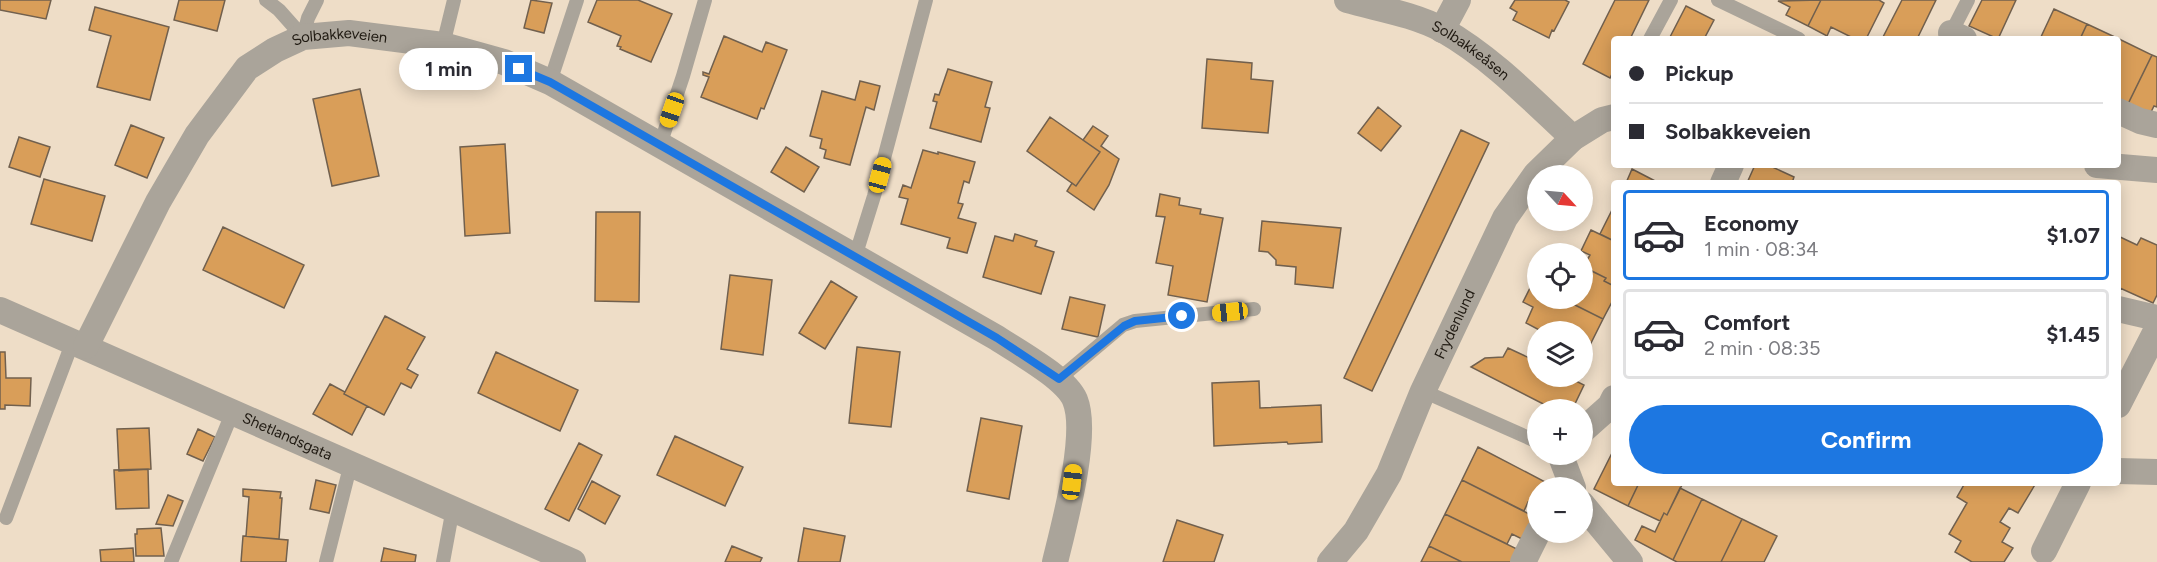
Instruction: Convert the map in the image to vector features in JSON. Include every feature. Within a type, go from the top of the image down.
[{"type":"street","name":"Solbakkeåsen","points":[[1347,0],[1398,6],[1442,30],[1490,61],[1573,138]]},
{"type":"street","points":[[1442,30],[1458,0]]},
{"type":"street","name":"Solbakkeveien","points":[[79,344],[197,135],[247,68],[275,50],[303,37],[349,33],[443,45],[504,62],[550,82],[997,338],[1059,379],[1075,399],[1080,424],[1070,501],[1055,562]]},
{"type":"street","points":[[2121,112],[2140,121],[2157,125]]},
{"type":"street","name":"Frydenlund","points":[[1330,562],[1356,531],[1389,474],[1423,391],[1505,218],[1536,174],[1573,138],[1602,120],[1611,118]]},
{"type":"street","points":[[2121,167],[2157,170]]},
{"type":"street","name":"Shetlandsgata","points":[[0,310],[453,508],[563,560]]},
{"type":"street","points":[[2121,310],[2157,318]]},
{"type":"street","points":[[2121,399],[2157,329]]},
{"type":"street","points":[[1593,421],[1611,404]]},
{"type":"street","points":[[2121,471],[2157,472]]},
{"type":"street","points":[[2044,550],[2076,486]]},
{"type":"street","points":[[1593,517],[1630,562]]},
{"type":"street","points":[[1522,562],[1532,543]]},
{"type":"lane","points":[[266,0],[279,9],[303,37]]},
{"type":"lane","points":[[443,45],[454,0]]},
{"type":"lane","points":[[550,82],[577,0]]},
{"type":"lane","points":[[660,145],[705,0]]},
{"type":"lane","points":[[855,256],[874,196],[926,0]]},
{"type":"lane","points":[[1652,36],[1671,0]]},
{"type":"lane","points":[[1718,0],[1794,36]]},
{"type":"lane","points":[[1954,36],[1968,0]]},
{"type":"lane","points":[[303,37],[315,1]]},
{"type":"lane","points":[[1059,379],[1124,326],[1135,321],[1254,309]]},
{"type":"lane","points":[[6,518],[79,344]]},
{"type":"lane","points":[[1423,391],[1527,437]]},
{"type":"lane","points":[[171,562],[232,411]]},
{"type":"lane","points":[[326,562],[351,463]]},
{"type":"lane","points":[[442,562],[453,508]]},
{"type":"building","points":[[0,0],[51,0],[46,19],[0,10]]},
{"type":"building","points":[[179,0],[225,0],[217,31],[174,20]]},
{"type":"building","points":[[531,0],[552,3],[544,33],[524,28]]},
{"type":"building","points":[[597,0],[638,0],[672,14],[651,62],[620,49],[621,47],[617,46],[621,36],[588,22]]},
{"type":"building","points":[[1515,0],[1565,0],[1569,2],[1549,38],[1513,20],[1517,12],[1510,8]]},
{"type":"building","points":[[1615,0],[1649,0],[1631,36],[1611,36],[1610,78],[1583,64]]},
{"type":"building","points":[[1821,0],[1808,26],[1786,15],[1790,7],[1778,1]]},
{"type":"building","points":[[1821,0],[1879,0],[1884,3],[1868,36],[1849,36],[1831,27],[1827,36],[1808,26]]},
{"type":"building","points":[[1902,0],[1936,0],[1918,36],[1884,36]]},
{"type":"building","points":[[1982,0],[2016,0],[1999,36],[1991,36],[1969,26]]},
{"type":"building","points":[[1686,6],[1714,20],[1706,36],[1671,36]]},
{"type":"building","points":[[95,7],[169,27],[150,100],[97,87],[111,36],[89,30]]},
{"type":"building","points":[[2054,9],[2087,24],[2081,36],[2041,36]]},
{"type":"building","points":[[2087,24],[2113,36],[2081,36]]},
{"type":"building","points":[[724,36],[762,52],[766,42],[787,50],[764,109],[761,108],[757,119],[701,97],[709,77],[703,75],[703,72],[709,74]]},
{"type":"building","points":[[2121,40],[2152,55],[2128,104],[2121,100]]},
{"type":"building","points":[[2152,55],[2157,57],[2157,107],[2154,106],[2150,114],[2128,104]]},
{"type":"building","points":[[1207,59],[1252,63],[1251,79],[1273,81],[1268,133],[1202,128]]},
{"type":"building","points":[[948,69],[992,82],[985,107],[990,108],[981,142],[930,128],[937,102],[933,101],[935,94],[939,95]]},
{"type":"building","points":[[860,81],[880,86],[874,110],[866,107],[850,165],[824,158],[826,150],[820,148],[822,139],[810,136],[822,91],[855,100]]},
{"type":"building","points":[[360,89],[379,176],[332,186],[313,99]]},
{"type":"building","points":[[1378,107],[1401,126],[1381,151],[1358,133]]},
{"type":"building","points":[[1050,117],[1100,152],[1076,186],[1027,151]]},
{"type":"building","points":[[131,125],[164,138],[147,178],[115,165]]},
{"type":"building","points":[[1093,126],[1108,136],[1101,146],[1119,159],[1109,185],[1094,210],[1067,191],[1072,183],[1076,186],[1100,152],[1083,140]]},
{"type":"building","points":[[1461,130],[1489,143],[1372,391],[1344,378]]},
{"type":"building","points":[[19,137],[50,147],[40,177],[9,167]]},
{"type":"building","points":[[505,144],[510,233],[465,236],[460,147]]},
{"type":"building","points":[[786,147],[819,167],[804,192],[771,172]]},
{"type":"building","points":[[923,150],[975,162],[969,183],[964,181],[958,203],[963,204],[958,218],[976,223],[967,253],[947,248],[950,238],[901,224],[908,199],[899,197],[903,185],[911,188]]},
{"type":"building","points":[[1754,168],[1774,168],[1794,177],[1793,180],[1748,180]]},
{"type":"building","points":[[1632,169],[1653,180],[1627,180]]},
{"type":"building","points":[[44,179],[105,196],[92,241],[31,224]]},
{"type":"building","points":[[1160,194],[1180,198],[1179,205],[1201,209],[1200,214],[1223,218],[1207,302],[1168,295],[1173,266],[1156,263],[1165,217],[1156,216]]},
{"type":"building","points":[[596,212],[640,212],[639,302],[595,301]]},
{"type":"building","points":[[1611,212],[1611,240],[1600,234]]},
{"type":"building","points":[[1262,221],[1341,228],[1333,288],[1295,284],[1296,267],[1276,265],[1276,260],[1268,252],[1259,251]]},
{"type":"building","points":[[223,227],[304,265],[284,308],[203,270]]},
{"type":"building","points":[[1591,231],[1611,240],[1611,284],[1604,281],[1606,278],[1593,272],[1593,243],[1585,243]]},
{"type":"building","points":[[1015,234],[1037,241],[1035,246],[1054,252],[1041,294],[983,277],[995,236],[1013,241]]},
{"type":"building","points":[[2121,237],[2137,245],[2141,238],[2157,245],[2157,295],[2153,303],[2121,288]]},
{"type":"building","points":[[1593,272],[1606,278],[1604,281],[1611,284],[1611,304],[1603,319],[1583,309],[1593,309]]},
{"type":"building","points":[[730,275],[772,280],[763,355],[721,349]]},
{"type":"building","points":[[831,281],[857,297],[825,349],[799,333]]},
{"type":"building","points":[[1070,297],[1105,305],[1098,337],[1062,329]]},
{"type":"building","points":[[1532,309],[1583,309],[1603,319],[1593,339],[1593,321],[1527,321],[1526,323]]},
{"type":"building","points":[[385,316],[425,337],[407,369],[418,375],[411,388],[401,383],[384,415],[344,394]]},
{"type":"building","points":[[857,347],[900,352],[891,427],[849,423]]},
{"type":"building","points":[[1508,348],[1527,357],[1527,387],[1583,387],[1577,399],[1534,399],[1471,367],[1485,358],[1503,357]]},
{"type":"building","points":[[0,352],[5,352],[6,378],[31,378],[30,406],[5,405],[5,409],[0,409]]},
{"type":"building","points":[[496,352],[578,390],[560,431],[478,393]]},
{"type":"building","points":[[1259,381],[1260,408],[1321,405],[1322,442],[1214,446],[1212,383]]},
{"type":"building","points":[[330,384],[367,406],[352,435],[313,414]]},
{"type":"building","points":[[981,418],[1022,426],[1009,499],[967,491]]},
{"type":"building","points":[[149,428],[151,469],[119,471],[117,429]]},
{"type":"building","points":[[198,429],[215,437],[203,461],[187,454]]},
{"type":"building","points":[[675,436],[743,467],[725,506],[657,475]]},
{"type":"building","points":[[579,443],[602,455],[569,521],[545,509]]},
{"type":"building","points":[[1478,447],[1536,477],[1527,477],[1527,504],[1524,511],[1462,480]]},
{"type":"building","points":[[1611,455],[1611,486],[1638,486],[1628,506],[1594,489]]},
{"type":"building","points":[[148,469],[149,508],[116,509],[114,470]]},
{"type":"building","points":[[316,480],[336,485],[329,513],[310,509]]},
{"type":"building","points":[[1462,480],[1527,513],[1527,534],[1524,540],[1512,534],[1507,544],[1445,514]]},
{"type":"building","points":[[592,481],[620,496],[605,524],[578,509]]},
{"type":"building","points":[[1638,486],[1682,486],[1667,515],[1664,513],[1660,521],[1628,506]]},
{"type":"building","points":[[1963,486],[2034,486],[2018,513],[2009,508],[2000,522],[2010,528],[2002,542],[2013,548],[2004,562],[1972,562],[1955,552],[1961,541],[1949,534],[1967,503],[1957,497]]},
{"type":"building","points":[[1680,488],[1702,499],[1673,560],[1635,540],[1642,526],[1655,532],[1664,513],[1667,515]]},
{"type":"building","points":[[243,489],[281,492],[279,539],[243,536],[246,536],[249,497],[243,496]]},
{"type":"building","points":[[168,495],[183,501],[173,526],[156,524]]},
{"type":"building","points":[[1702,499],[1742,519],[1721,562],[1677,562],[1673,560]]},
{"type":"building","points":[[1445,514],[1519,550],[1513,562],[1462,562],[1429,546]]},
{"type":"building","points":[[1742,519],[1777,536],[1764,562],[1721,562]]},
{"type":"building","points":[[1177,520],[1223,535],[1214,562],[1163,562]]},
{"type":"building","points":[[161,528],[164,556],[136,556],[135,534],[137,534],[137,529]]},
{"type":"building","points":[[804,528],[845,536],[840,562],[798,562]]},
{"type":"building","points":[[243,536],[288,540],[286,562],[241,562]]},
{"type":"building","points":[[732,546],[762,558],[760,562],[725,562]]},
{"type":"building","points":[[1429,546],[1462,562],[1421,562]]},
{"type":"building","points":[[133,548],[134,562],[101,562],[100,550]]},
{"type":"building","points":[[384,548],[416,555],[415,562],[381,562]]},
{"type":"route","points":[[519,69],[550,82],[997,338],[1059,379],[1124,326],[1135,321],[1182,316]]}]
